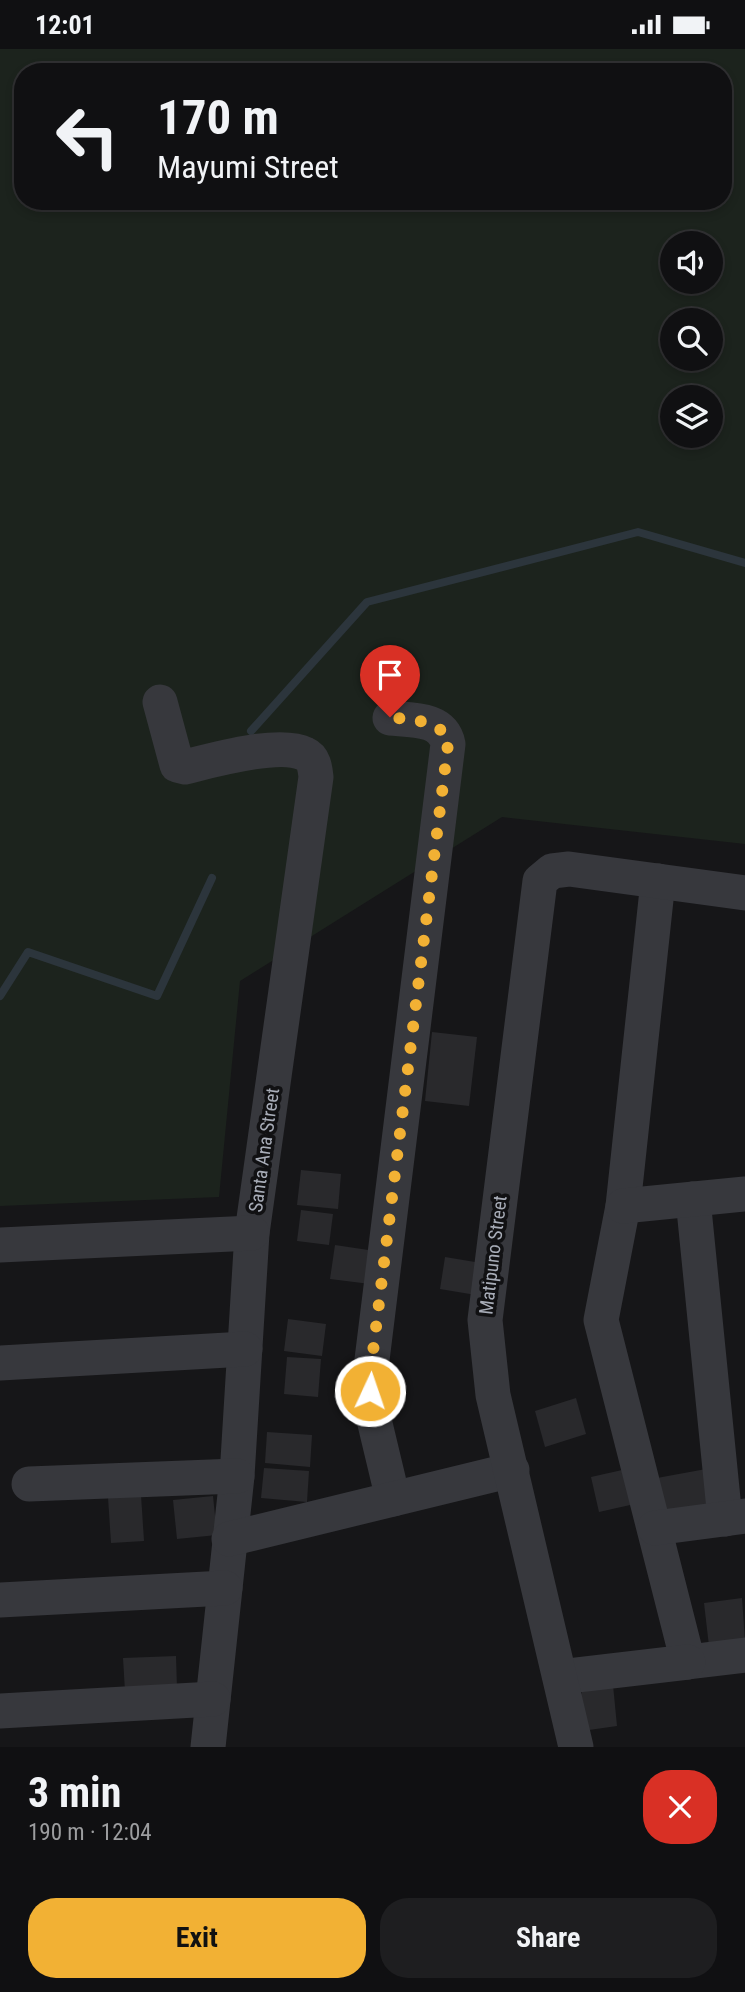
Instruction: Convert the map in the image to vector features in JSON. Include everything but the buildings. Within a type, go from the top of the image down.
[{"type":"street","name":"Santa Ana Street","points":[[160,702],[177,765],[185,767],[290,749],[307,755],[315,764],[314,807],[252,1233],[237,1476],[208,1747]]},
{"type":"street","points":[[390,717],[438,726],[446,733],[448,744],[370,1376],[373,1417],[393,1499]]},
{"type":"street","name":"Matipuno Street","points":[[576,1747],[493,1395],[485,1320],[540,881],[552,871],[569,869],[658,881]]},
{"type":"street","points":[[688,1663],[601,1320],[623,1206],[658,881],[745,893]]},
{"type":"street","points":[[623,1206],[745,1194]]},
{"type":"street","points":[[655,1528],[735,1517],[693,1199]]},
{"type":"street","points":[[0,1245],[252,1233]]},
{"type":"street","points":[[0,1363],[245,1349]]},
{"type":"street","points":[[229,1539],[512,1471]]},
{"type":"street","points":[[29,1484],[237,1476]]},
{"type":"street","points":[[0,1600],[225,1588]]},
{"type":"street","points":[[560,1677],[745,1655]]},
{"type":"street","points":[[0,1711],[213,1699]]},
{"type":"shaded area","points":[[0,49],[745,49],[745,844],[502,817],[240,981],[219,1197],[0,1206]]},
{"type":"waterway","points":[[251,731],[367,602],[638,532],[745,563]]},
{"type":"waterway","points":[[0,996],[28,952],[157,996],[212,878]]},
{"type":"route","points":[[370,1391],[448,744],[446,733],[438,726],[390,717]]}]
